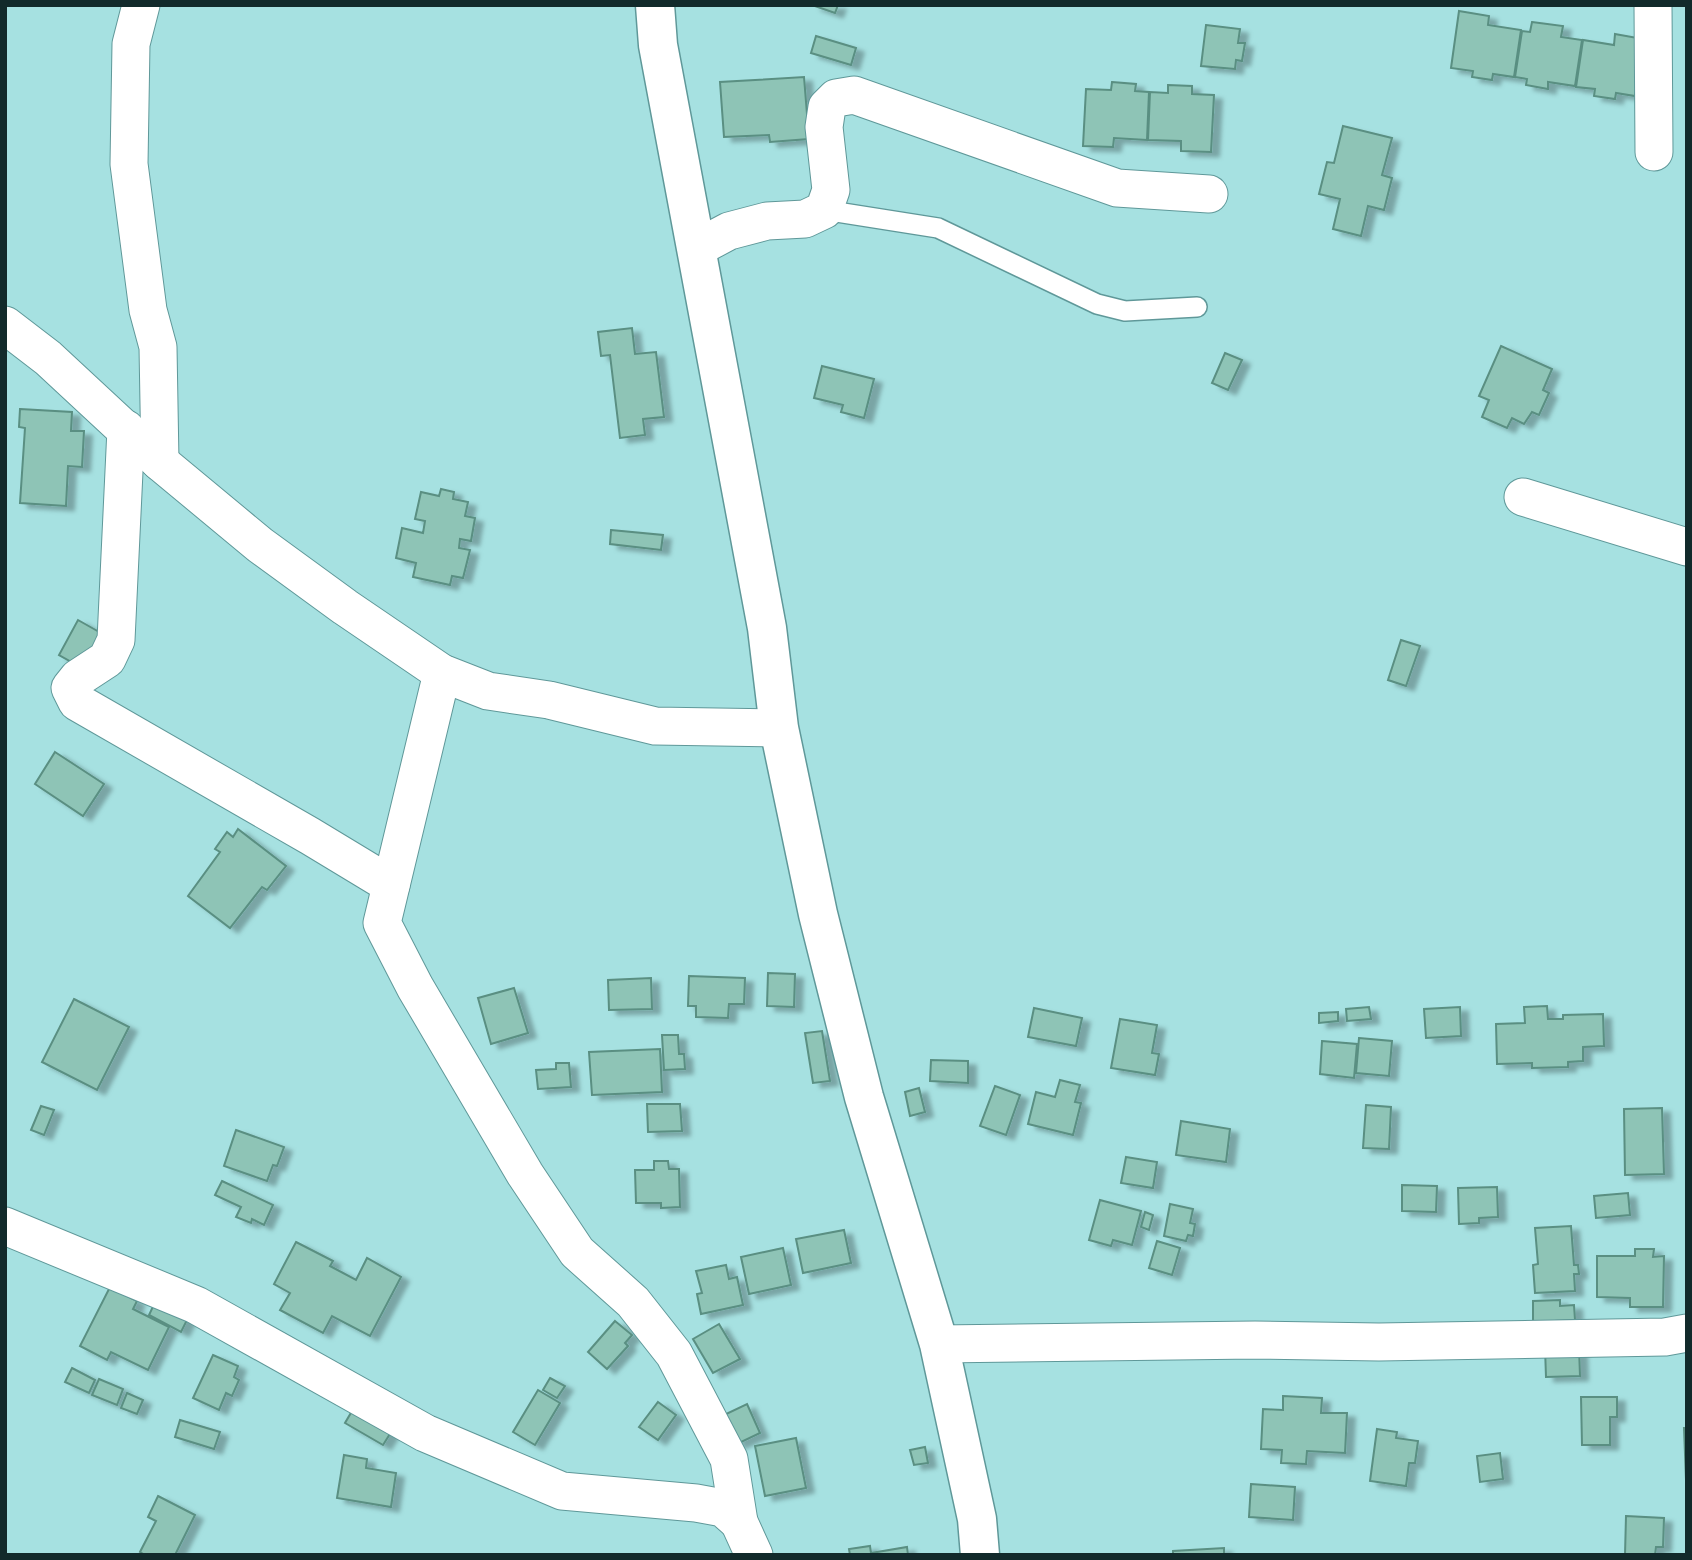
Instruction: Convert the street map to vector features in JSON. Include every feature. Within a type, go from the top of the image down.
[{"type":"street","points":[[141,5],[131,44],[129,164],[148,310],[158,347],[160,462]]},
{"type":"street","points":[[654,5],[658,45],[767,628],[779,728],[818,914],[864,1097],[939,1344],[977,1519],[981,1555]]},
{"type":"street","points":[[1653,5],[1654,152]]},
{"type":"street","points":[[697,248],[729,231],[767,221],[805,219],[824,210],[831,190],[824,127],[827,107],[836,98],[854,95],[1117,188],[1209,194]]},
{"type":"street","points":[[5,325],[48,358],[160,462],[260,545],[442,673],[488,691],[549,700],[655,726],[779,728]]},
{"type":"street","points":[[126,429],[116,640],[107,659],[78,678],[70,688],[77,702],[391,885]]},
{"type":"street","points":[[1523,497],[1687,547]]},
{"type":"street","points":[[442,673],[382,923],[415,987],[525,1174],[577,1252],[633,1302],[674,1354],[729,1459],[739,1522],[754,1555]]},
{"type":"street","points":[[5,1226],[196,1305],[425,1433],[562,1491],[696,1503],[723,1508],[739,1522]]},
{"type":"street","points":[[939,1344],[1255,1340],[1379,1342],[1665,1337],[1687,1333]]},
{"type":"lane","points":[[824,210],[938,228],[1097,304],[1125,311],[1197,307]]},
{"type":"building","points":[[812,5],[838,5],[835,13]]},
{"type":"building","points":[[1459,11],[1489,16],[1488,25],[1521,30],[1514,77],[1493,74],[1492,80],[1472,77],[1473,71],[1451,68]]},
{"type":"building","points":[[1532,22],[1563,26],[1561,37],[1582,40],[1575,86],[1548,82],[1548,89],[1526,85],[1527,79],[1515,77],[1522,31],[1530,32]]},
{"type":"building","points":[[1206,25],[1240,29],[1238,43],[1245,43],[1242,61],[1236,60],[1235,69],[1201,66]]},
{"type":"building","points":[[1615,34],[1643,39],[1635,96],[1616,93],[1615,99],[1594,96],[1595,89],[1576,87],[1583,40],[1614,45]]},
{"type":"building","points":[[816,36],[856,48],[851,65],[811,53]]},
{"type":"building","points":[[804,77],[809,139],[770,142],[769,135],[724,137],[720,82]]},
{"type":"building","points":[[1112,82],[1136,84],[1135,91],[1149,92],[1147,140],[1114,138],[1113,147],[1083,146],[1086,89],[1111,90]]},
{"type":"building","points":[[1168,85],[1192,86],[1192,94],[1214,95],[1211,152],[1181,151],[1181,141],[1148,140],[1150,92],[1168,93]]},
{"type":"building","points":[[1343,126],[1392,138],[1382,175],[1392,178],[1384,210],[1368,206],[1361,236],[1333,229],[1340,199],[1319,194],[1327,162],[1334,163]]},
{"type":"building","points":[[632,328],[635,354],[656,352],[664,417],[643,419],[645,435],[620,438],[610,355],[601,356],[598,332]]},
{"type":"building","points":[[1501,346],[1552,369],[1543,390],[1549,393],[1539,415],[1532,412],[1524,424],[1512,418],[1507,428],[1482,417],[1489,400],[1479,396]]},
{"type":"building","points":[[1225,353],[1242,360],[1228,390],[1212,383]]},
{"type":"building","points":[[822,366],[874,379],[864,418],[841,412],[843,405],[814,398]]},
{"type":"building","points":[[20,409],[72,412],[71,431],[84,431],[82,467],[68,466],[66,506],[20,503],[25,428],[19,427]]},
{"type":"building","points":[[441,489],[454,492],[453,499],[468,502],[465,516],[475,518],[471,541],[460,539],[459,548],[470,550],[463,578],[452,576],[450,585],[413,577],[416,563],[396,558],[402,528],[423,533],[425,521],[415,519],[421,492],[439,496]]},
{"type":"building","points":[[611,530],[663,535],[661,550],[610,544]]},
{"type":"building","points":[[78,620],[108,637],[84,669],[59,655]]},
{"type":"building","points":[[1401,640],[1420,646],[1406,686],[1388,680]]},
{"type":"building","points":[[55,752],[104,784],[83,816],[35,784]]},
{"type":"building","points":[[238,829],[286,866],[267,890],[262,887],[230,928],[188,896],[220,852],[215,849],[227,832],[233,837]]},
{"type":"building","points":[[768,973],[795,974],[794,1007],[767,1006]]},
{"type":"building","points":[[689,976],[745,978],[744,1004],[729,1004],[728,1018],[696,1017],[696,1006],[688,1006]]},
{"type":"building","points":[[651,978],[652,1009],[609,1010],[608,980]]},
{"type":"building","points":[[514,988],[528,1033],[491,1044],[478,998]]},
{"type":"building","points":[[74,999],[129,1027],[97,1090],[42,1062]]},
{"type":"building","points":[[1547,1006],[1548,1019],[1563,1019],[1563,1015],[1603,1014],[1604,1046],[1583,1047],[1583,1061],[1568,1062],[1568,1067],[1532,1068],[1532,1063],[1497,1064],[1496,1024],[1525,1023],[1524,1007]]},
{"type":"building","points":[[1369,1007],[1371,1019],[1347,1021],[1346,1009]]},
{"type":"building","points":[[1460,1007],[1461,1036],[1426,1038],[1424,1009]]},
{"type":"building","points":[[1034,1008],[1082,1018],[1076,1046],[1028,1037]]},
{"type":"building","points":[[1338,1012],[1338,1021],[1319,1023],[1319,1013]]},
{"type":"building","points":[[1120,1019],[1157,1025],[1152,1053],[1159,1054],[1155,1075],[1111,1068]]},
{"type":"building","points":[[822,1031],[830,1081],[813,1083],[805,1033]]},
{"type":"building","points":[[662,1035],[678,1035],[679,1054],[684,1054],[685,1069],[664,1070]]},
{"type":"building","points":[[1359,1038],[1392,1041],[1389,1076],[1356,1073]]},
{"type":"building","points":[[1322,1041],[1357,1044],[1354,1078],[1320,1074]]},
{"type":"building","points":[[660,1049],[662,1092],[592,1095],[589,1052]]},
{"type":"building","points":[[931,1060],[968,1061],[968,1083],[930,1081]]},
{"type":"building","points":[[556,1063],[569,1063],[571,1087],[538,1089],[536,1070],[556,1069]]},
{"type":"building","points":[[1060,1080],[1080,1085],[1075,1102],[1081,1103],[1073,1135],[1028,1124],[1036,1092],[1055,1097]]},
{"type":"building","points":[[995,1086],[1020,1095],[1006,1135],[980,1126]]},
{"type":"building","points":[[919,1088],[925,1112],[910,1116],[905,1092]]},
{"type":"building","points":[[647,1104],[680,1104],[682,1131],[648,1132]]},
{"type":"building","points":[[1366,1105],[1391,1107],[1389,1149],[1363,1148]]},
{"type":"building","points":[[41,1106],[54,1110],[44,1135],[31,1130]]},
{"type":"building","points":[[1662,1108],[1664,1174],[1625,1175],[1624,1109]]},
{"type":"building","points":[[1181,1121],[1230,1129],[1226,1162],[1176,1155]]},
{"type":"building","points":[[236,1130],[284,1147],[277,1166],[273,1165],[267,1181],[224,1166]]},
{"type":"building","points":[[1126,1157],[1157,1162],[1153,1188],[1121,1183]]},
{"type":"building","points":[[654,1161],[668,1161],[669,1169],[679,1169],[680,1207],[661,1208],[661,1203],[636,1203],[635,1170],[654,1170]]},
{"type":"building","points":[[222,1181],[273,1205],[264,1225],[252,1219],[251,1223],[236,1217],[241,1207],[215,1195]]},
{"type":"building","points":[[1402,1185],[1437,1186],[1436,1212],[1402,1211]]},
{"type":"building","points":[[1497,1187],[1498,1217],[1479,1218],[1479,1223],[1459,1224],[1458,1188]]},
{"type":"building","points":[[1628,1193],[1630,1215],[1596,1218],[1594,1196]]},
{"type":"building","points":[[1100,1200],[1141,1211],[1132,1245],[1113,1240],[1111,1246],[1089,1240]]},
{"type":"building","points":[[1170,1204],[1193,1209],[1190,1223],[1195,1224],[1193,1236],[1188,1235],[1186,1241],[1164,1236]]},
{"type":"building","points":[[1145,1212],[1153,1215],[1149,1230],[1141,1227]]},
{"type":"building","points":[[1571,1226],[1574,1265],[1578,1265],[1579,1274],[1574,1274],[1575,1291],[1535,1293],[1533,1265],[1538,1264],[1535,1228]]},
{"type":"building","points":[[844,1230],[851,1263],[803,1273],[796,1239]]},
{"type":"building","points":[[1157,1241],[1180,1248],[1172,1275],[1149,1268]]},
{"type":"building","points":[[296,1242],[333,1261],[330,1266],[356,1280],[367,1258],[401,1277],[370,1336],[332,1316],[323,1333],[280,1310],[290,1293],[274,1284]]},
{"type":"building","points":[[783,1248],[791,1285],[749,1294],[741,1257]]},
{"type":"building","points":[[1635,1249],[1654,1249],[1653,1257],[1664,1256],[1663,1307],[1630,1307],[1630,1298],[1597,1297],[1597,1256],[1635,1256]]},
{"type":"building","points":[[726,1265],[729,1279],[737,1277],[743,1305],[701,1314],[697,1294],[702,1293],[696,1271]]},
{"type":"building","points":[[110,1287],[137,1301],[133,1309],[169,1327],[148,1370],[111,1352],[107,1360],[80,1346]]},
{"type":"building","points":[[156,1300],[189,1316],[181,1332],[149,1315]]},
{"type":"building","points":[[1560,1300],[1560,1306],[1574,1305],[1575,1320],[1533,1322],[1533,1301]]},
{"type":"building","points":[[615,1321],[632,1335],[625,1343],[628,1346],[607,1369],[588,1352]]},
{"type":"building","points":[[719,1324],[740,1359],[713,1373],[693,1339]]},
{"type":"building","points":[[1545,1348],[1579,1348],[1580,1376],[1546,1377]]},
{"type":"building","points":[[213,1355],[238,1366],[234,1377],[239,1380],[232,1396],[226,1393],[219,1410],[193,1398]]},
{"type":"building","points":[[72,1368],[95,1380],[89,1393],[65,1382]]},
{"type":"building","points":[[550,1378],[565,1386],[557,1398],[543,1390]]},
{"type":"building","points":[[99,1379],[123,1389],[117,1405],[92,1395]]},
{"type":"building","points":[[538,1390],[560,1403],[535,1445],[513,1432]]},
{"type":"building","points":[[127,1393],[143,1400],[137,1414],[121,1408]]},
{"type":"building","points":[[1283,1396],[1322,1398],[1321,1413],[1347,1413],[1345,1453],[1307,1451],[1306,1464],[1281,1463],[1282,1450],[1261,1449],[1263,1409],[1283,1410]]},
{"type":"building","points":[[1581,1397],[1617,1397],[1617,1417],[1610,1417],[1610,1445],[1582,1445]]},
{"type":"building","points":[[658,1402],[676,1415],[658,1440],[639,1427]]},
{"type":"building","points":[[747,1404],[760,1433],[737,1444],[724,1415]]},
{"type":"building","points":[[355,1406],[393,1429],[383,1445],[345,1423]]},
{"type":"building","points":[[180,1420],[220,1432],[214,1449],[175,1437]]},
{"type":"building","points":[[1684,1428],[1687,1428],[1686,1480]]},
{"type":"building","points":[[1377,1429],[1397,1432],[1396,1438],[1418,1441],[1415,1463],[1409,1463],[1406,1486],[1370,1481]]},
{"type":"building","points":[[796,1438],[806,1488],[765,1496],[755,1446]]},
{"type":"building","points":[[925,1447],[928,1463],[914,1465],[910,1450]]},
{"type":"building","points":[[1500,1453],[1503,1479],[1480,1482],[1477,1456]]},
{"type":"building","points":[[344,1455],[367,1459],[366,1468],[396,1473],[391,1507],[337,1498]]},
{"type":"building","points":[[1251,1484],[1295,1487],[1293,1520],[1249,1517]]},
{"type":"building","points":[[158,1496],[195,1515],[175,1555],[145,1555],[140,1552],[156,1521],[148,1517]]},
{"type":"building","points":[[1626,1516],[1664,1518],[1663,1547],[1656,1547],[1655,1555],[1625,1555]]},
{"type":"building","points":[[870,1546],[871,1553],[907,1547],[908,1555],[850,1555],[849,1549]]},
{"type":"building","points":[[1224,1548],[1224,1555],[1173,1555],[1173,1551]]}]
